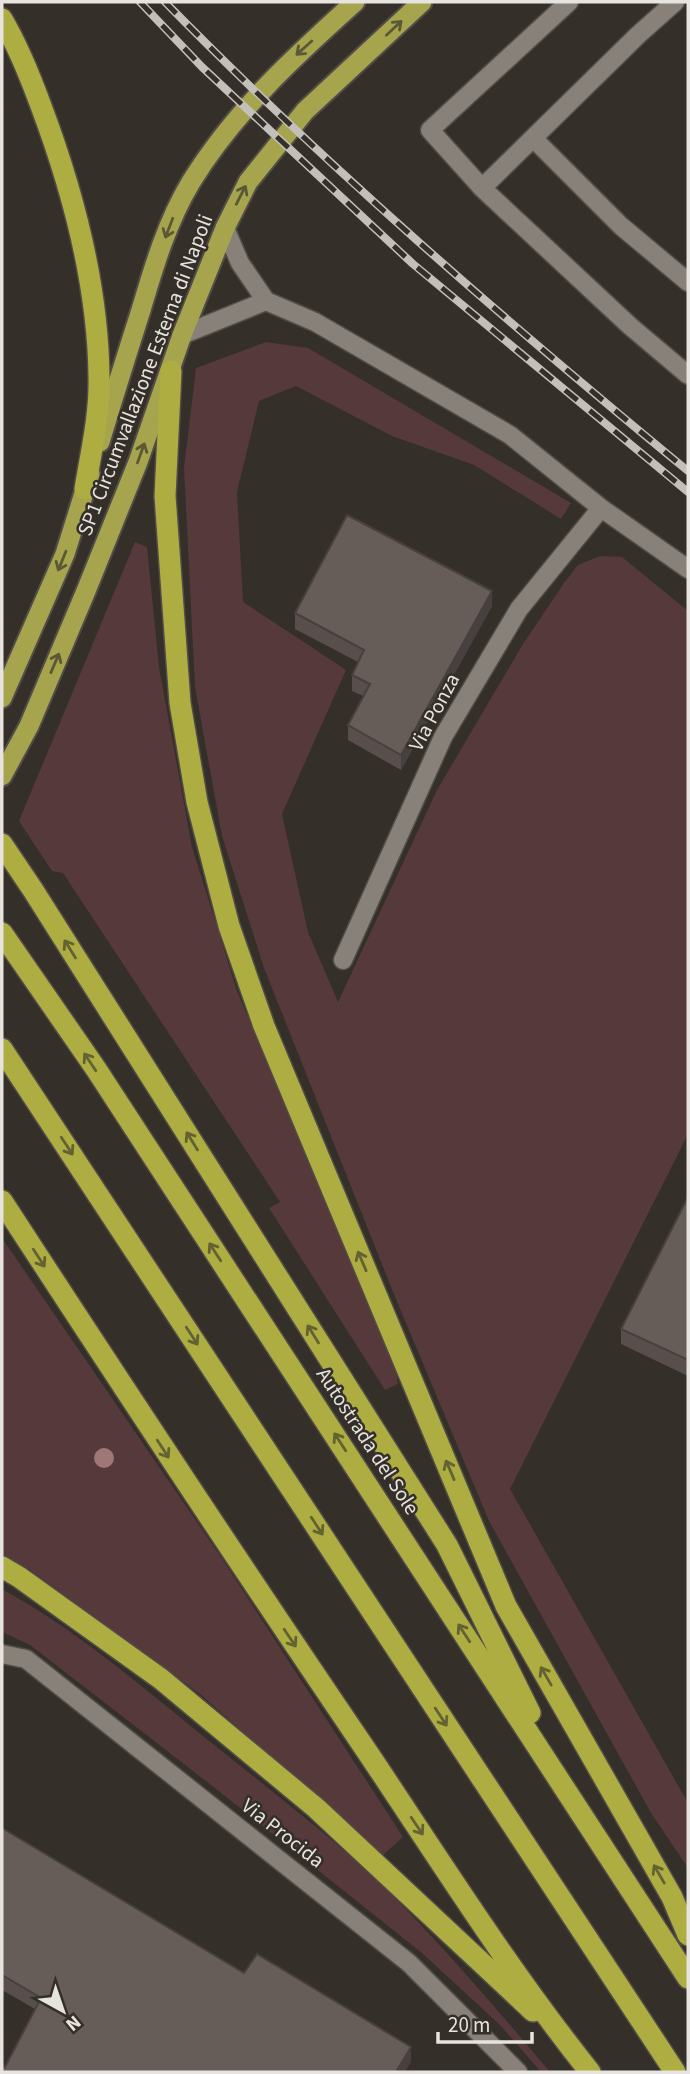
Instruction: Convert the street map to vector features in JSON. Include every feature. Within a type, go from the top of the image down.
[{"type":"highway","name":"SP1 Circumvallazione Esterna di Napoli","points":[[2,698],[65,554],[157,259],[172,219],[191,182],[218,144],[280,70],[355,2]]},
{"type":"highway","name":"SP1 Circumvallazione Esterna di Napoli","points":[[2,776],[29,726],[86,591],[138,462],[182,335],[225,228],[248,182],[305,111],[422,2]]},
{"type":"highway","points":[[2,19],[13,36],[51,133],[68,189],[86,268],[97,342],[99,380],[96,420],[85,489]]},
{"type":"highway","points":[[171,370],[165,496],[180,703],[197,802],[229,926],[264,1026],[506,1606],[672,1896],[688,1935]]},
{"type":"highway","points":[[2,844],[447,1545],[572,1799]]},
{"type":"highway","name":"Autostrada del Sole","points":[[2,933],[103,1081],[688,1978]]},
{"type":"highway","points":[[2,1049],[675,2072]]},
{"type":"highway","points":[[2,1201],[197,1500],[463,1894],[565,2041],[590,2072]]},
{"type":"highway","points":[[2,1567],[161,1679],[305,1799],[565,2041]]},
{"type":"street","points":[[569,2],[430,130],[482,188],[630,326],[688,375]]},
{"type":"street","points":[[482,188],[675,2]]},
{"type":"street","points":[[533,138],[621,226],[688,282]]},
{"type":"street","points":[[225,228],[240,263],[266,302],[315,322],[510,435],[601,508],[688,569]]},
{"type":"street","points":[[182,335],[266,302]]},
{"type":"street","name":"Via Ponza","points":[[343,960],[443,737],[519,609],[601,508]]},
{"type":"street","name":"Via Procida","points":[[2,1654],[26,1659],[409,1963],[518,2072]]},
{"type":"shaded area","points":[[266,342],[308,348],[571,503],[561,519],[474,465],[392,436],[296,386],[259,401],[237,492],[243,602],[346,670],[282,814],[308,932],[338,1002],[437,790],[523,644],[578,565],[600,556],[622,557],[688,611],[688,1134],[510,1489],[688,1803],[688,1868],[651,1813],[489,1521],[393,1292],[264,968],[222,836],[195,687],[184,468],[196,368]]},
{"type":"shaded area","points":[[135,542],[147,547],[159,667],[192,847],[237,991],[396,1371],[398,1384],[385,1390],[269,1208],[280,1202],[63,873],[52,871],[19,821]]},
{"type":"shaded area","points":[[2,1238],[221,1557],[403,1837],[383,1855],[200,1694],[29,1569],[2,1555]]},
{"type":"shaded area","points":[[2,1589],[106,1658],[355,1860],[440,1946],[550,2072],[541,2072],[500,2025],[422,1953],[30,1645],[2,1632]]},
{"type":"building","points":[[347,515],[492,591],[401,755],[348,725],[370,684],[352,675],[364,650],[295,613]]},
{"type":"building","points":[[688,1197],[688,1360],[621,1329]]},
{"type":"building","points":[[2,1828],[244,1973],[257,1954],[411,2047],[396,2072],[2,2072],[2,2065],[5,2067],[41,1998],[2,1975]]},
{"type":"railway","points":[[140,2],[202,67],[413,264],[688,492]]},
{"type":"railway","points":[[165,2],[290,125],[420,243],[688,471]]}]
